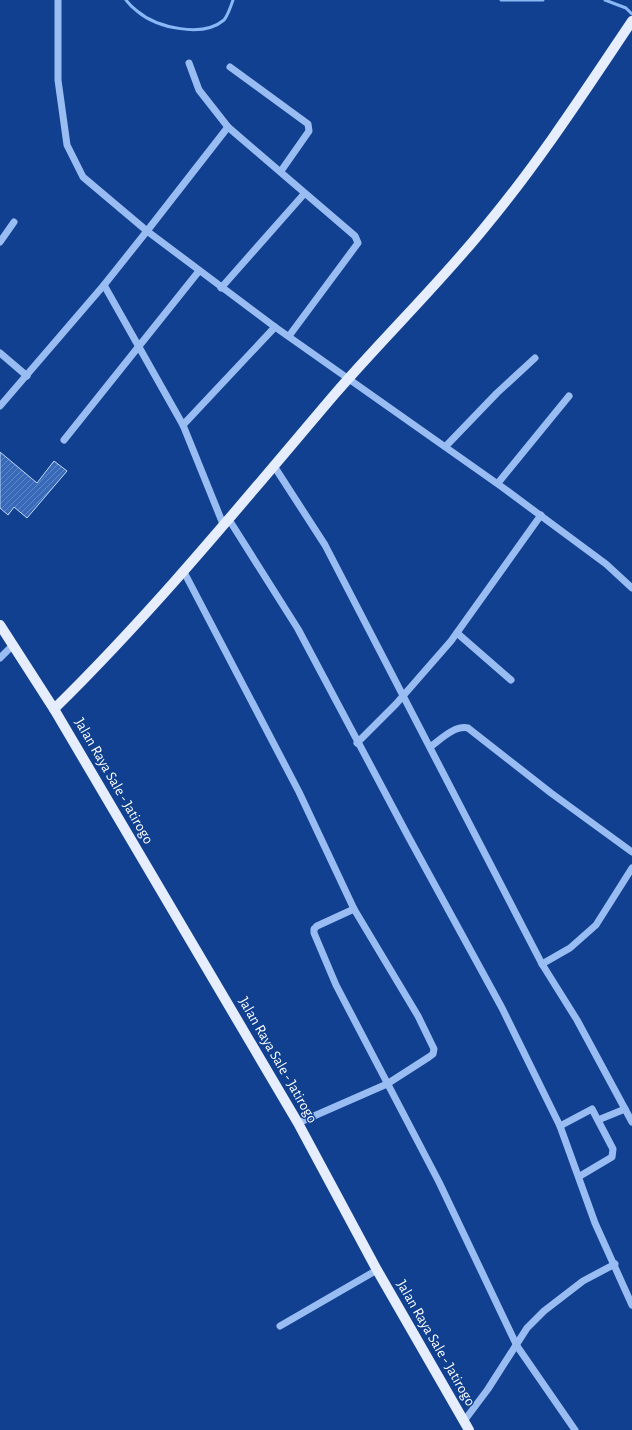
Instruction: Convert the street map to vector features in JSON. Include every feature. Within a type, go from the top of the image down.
[{"type":"main road","points":[[54,709],[107,657],[184,572],[349,378],[485,228],[561,127],[632,21]]},
{"type":"main road","name":"Jalan Raya Sale - Jatirogo","points":[[0,625],[12,646],[54,709],[298,1123],[377,1270],[469,1430]]},
{"type":"street","points":[[58,0],[58,80],[67,144],[83,177],[147,231],[221,288],[498,483],[606,564],[632,588]]},
{"type":"street","points":[[189,63],[199,90],[228,127],[281,171],[304,194],[355,236],[358,243],[289,336]]},
{"type":"street","points":[[230,67],[308,124],[309,131],[281,171]]},
{"type":"street","points":[[0,406],[104,285],[228,127]]},
{"type":"street","points":[[221,288],[304,194]]},
{"type":"street","points":[[0,242],[14,222]]},
{"type":"street","points":[[64,440],[140,347],[199,271]]},
{"type":"street","points":[[104,285],[183,425],[226,521],[298,629],[502,1008],[560,1126],[580,1176],[595,1223],[615,1264],[632,1305]]},
{"type":"street","points":[[183,425],[276,327]]},
{"type":"street","points":[[0,353],[27,376]]},
{"type":"street","points":[[446,446],[496,393],[535,358]]},
{"type":"street","points":[[498,483],[570,396]]},
{"type":"street","points":[[274,466],[325,545],[542,964],[577,1020],[632,1122]]},
{"type":"street","points":[[358,743],[403,696],[457,633],[541,515]]},
{"type":"street","points":[[184,572],[299,792],[354,908],[418,1016],[434,1049],[433,1054],[429,1057],[387,1084],[298,1123]]},
{"type":"street","points":[[457,633],[511,680]]},
{"type":"street","points":[[0,658],[12,646]]},
{"type":"street","points":[[430,747],[456,729],[463,727],[468,728],[551,793],[632,852]]},
{"type":"street","points":[[542,964],[570,948],[596,925],[632,868]]},
{"type":"street","points":[[354,908],[317,926],[314,929],[314,933],[336,985],[439,1182],[517,1346],[575,1430]]},
{"type":"street","points":[[560,1126],[589,1109],[593,1110],[613,1149],[614,1154],[580,1176]]},
{"type":"street","points":[[598,1120],[624,1109]]},
{"type":"street","points":[[464,1421],[488,1389],[517,1346],[527,1328],[544,1311],[583,1281],[615,1264]]},
{"type":"street","points":[[280,1326],[377,1270]]},
{"type":"building","points":[[0,452],[37,483],[54,461],[67,471],[27,518],[14,507],[8,515],[0,508]]},
{"type":"waterway","points":[[126,0],[137,11],[156,22],[180,29],[193,30],[204,29],[224,20],[233,0]]},
{"type":"waterway","points":[[501,0],[543,0]]},
{"type":"waterway","points":[[605,0],[626,8],[632,14]]}]
